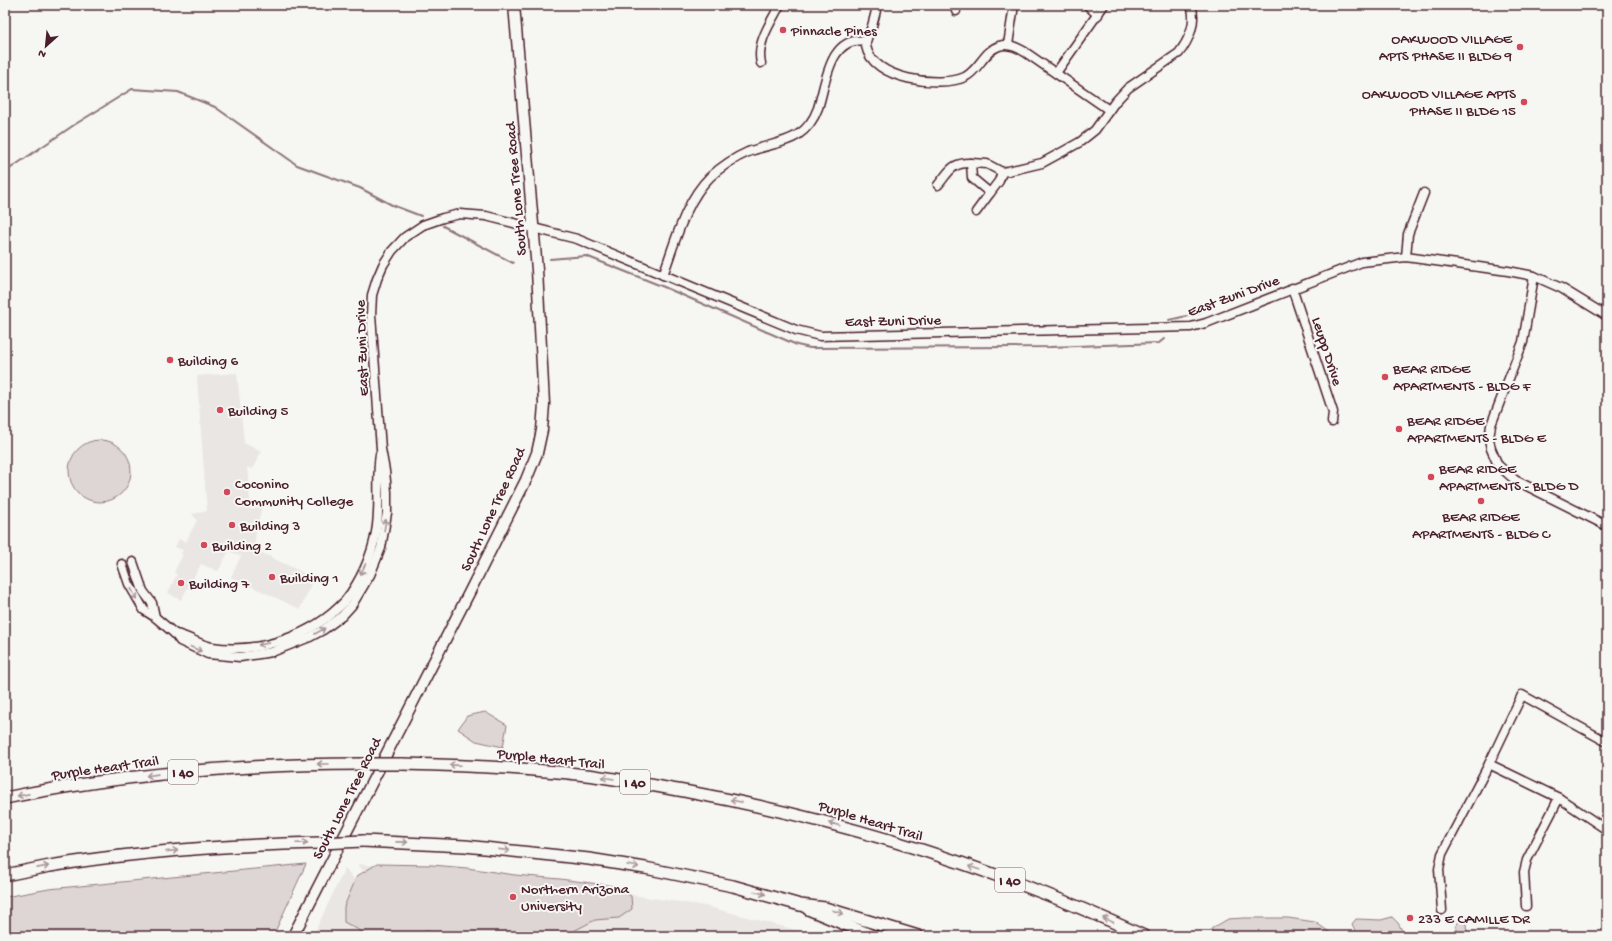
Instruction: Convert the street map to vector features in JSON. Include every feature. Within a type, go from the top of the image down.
[{"type":"highway","name":"Purple Heart Trail","points":[[5,798],[65,787],[169,773],[296,764],[401,764],[494,767],[589,775],[677,790],[774,809],[816,819],[987,872],[1093,912],[1144,936]]},
{"type":"highway","points":[[5,875],[51,866],[176,850],[230,846],[363,842],[465,846],[589,859],[645,868],[733,886],[800,905],[873,936]]},
{"type":"highway","points":[[800,905],[825,908],[918,936]]},
{"type":"main road","name":"South Lone Tree Road","points":[[292,936],[469,593],[526,480],[537,453],[542,430],[544,404],[537,270],[514,5]]},
{"type":"street","points":[[761,63],[759,57],[761,45],[780,5]]},
{"type":"street","points":[[877,5],[872,28],[866,41],[867,51],[881,66],[907,79],[928,82],[949,81],[965,77],[976,68],[993,49],[999,46],[1008,45],[1025,52],[1109,110]]},
{"type":"street","points":[[1008,45],[1014,5]]},
{"type":"street","points":[[1087,5],[1098,15]]},
{"type":"street","points":[[1056,73],[1104,5]]},
{"type":"street","points":[[938,185],[956,165],[962,163],[991,166],[1002,172],[1016,170],[1042,163],[1080,142],[1095,130],[1120,95],[1179,53],[1191,32],[1191,5]]},
{"type":"street","points":[[663,275],[690,206],[702,186],[716,172],[734,159],[761,148],[787,141],[805,129],[815,116],[829,66],[834,58],[839,51],[852,42],[866,41]]},
{"type":"street","points":[[971,164],[972,178],[990,193]]},
{"type":"street","points":[[976,212],[999,181],[1002,172]]},
{"type":"street","points":[[1406,257],[1408,234],[1424,193]]},
{"type":"street","name":"East Zuni Drive","points":[[122,564],[135,597],[144,610],[175,634],[180,642],[208,654],[240,657],[256,656],[272,652],[324,630],[342,616],[365,586],[381,548],[387,513],[387,492],[381,449],[371,315],[372,294],[383,265],[392,251],[405,237],[423,225],[442,218],[460,214],[486,216],[577,239],[796,330],[820,336],[1191,327],[1206,323],[1292,288],[1362,262],[1406,257],[1534,276],[1561,288],[1607,316]]},
{"type":"street","points":[[1534,276],[1522,342],[1490,425],[1489,439],[1491,449],[1498,465],[1514,480],[1607,526]]},
{"type":"street","name":"Leupp Drive","points":[[1292,288],[1333,412],[1332,422]]},
{"type":"street","points":[[133,562],[144,591],[152,603],[155,617]]},
{"type":"street","points":[[1442,910],[1439,869],[1442,854],[1489,764],[1522,695],[1607,742]]},
{"type":"street","points":[[1489,764],[1559,798],[1607,830]]},
{"type":"street","points":[[1526,906],[1524,872],[1527,860],[1559,798]]},
{"type":"shaded area","name":"Coconino Community College","points":[[237,373],[244,443],[261,452],[252,469],[247,467],[251,510],[262,507],[256,530],[254,549],[314,578],[300,609],[231,577],[241,556],[229,551],[218,571],[201,564],[181,600],[168,593],[177,574],[174,572],[183,555],[181,554],[183,550],[175,547],[179,539],[186,542],[197,520],[192,514],[207,511],[197,376]]},
{"type":"shaded area","points":[[100,440],[117,445],[122,449],[126,454],[131,471],[126,488],[122,493],[117,497],[100,502],[83,497],[78,493],[74,488],[69,471],[74,454],[78,449],[83,445]]},
{"type":"shaded area","points":[[485,712],[507,725],[503,747],[476,741],[458,729],[467,716]]},
{"type":"shaded area","points":[[306,864],[274,934],[242,936],[5,936],[5,897],[49,889]]},
{"type":"shaded area","name":"Northern Arizona University","points":[[358,864],[579,887],[705,906],[818,936],[414,936]]},
{"type":"shaded area","name":"Northern Arizona University","points":[[377,864],[432,865],[467,868],[614,886],[631,896],[632,909],[619,918],[595,920],[564,936],[451,936],[426,931],[409,936],[366,934],[344,922],[344,907],[357,876]]},
{"type":"shaded area","points":[[345,868],[400,936],[313,936]]},
{"type":"shaded area","points":[[1392,917],[1398,923],[1405,936],[1361,936],[1356,932],[1352,924],[1356,919],[1381,920]]},
{"type":"shaded area","points":[[1288,918],[1315,922],[1335,936],[1221,936],[1214,934],[1211,929],[1228,919]]},
{"type":"shaded area","points":[[1460,920],[1466,924],[1467,932],[1472,936],[1463,936],[1455,927]]},
{"type":"waterway","points":[[5,172],[74,125],[132,89],[178,92],[215,107],[297,165],[360,188],[392,205],[421,216]]},
{"type":"waterway","points":[[443,226],[513,263]]},
{"type":"waterway","points":[[550,259],[586,256],[664,287],[797,345],[810,348],[1050,347],[1159,343],[1164,339]]},
{"type":"waterway","points":[[1169,320],[1200,313]]},
{"type":"place","name":"Pinnacle Pines","points":[[783,30]]},
{"type":"place","name":"OAKWOOD VILLAGE APTS PHASE II BLDG 9","points":[[1520,47]]},
{"type":"place","name":"OAKWOOD VILLAGE APTS PHASE II BLDG 15","points":[[1524,102]]},
{"type":"place","name":"Building 6","points":[[170,360]]},
{"type":"place","name":"BEAR RIDGE APARTMENTS - BLDG F","points":[[1385,377]]},
{"type":"place","name":"Building 5","points":[[220,410]]},
{"type":"place","name":"BEAR RIDGE APARTMENTS - BLDG E","points":[[1399,429]]},
{"type":"place","name":"BEAR RIDGE APARTMENTS - BLDG D","points":[[1431,477]]},
{"type":"place","name":"Coconino Community College","points":[[227,492]]},
{"type":"place","name":"BEAR RIDGE APARTMENTS - BLDG C","points":[[1481,501]]},
{"type":"place","name":"Building 3","points":[[232,525]]},
{"type":"place","name":"Building 2","points":[[204,545]]},
{"type":"place","name":"Building 1","points":[[272,577]]},
{"type":"place","name":"Building 7","points":[[181,583]]},
{"type":"place","name":"Northern Arizona University","points":[[513,897]]},
{"type":"place","name":"233 E CAMILLE DR","points":[[1410,918]]}]
